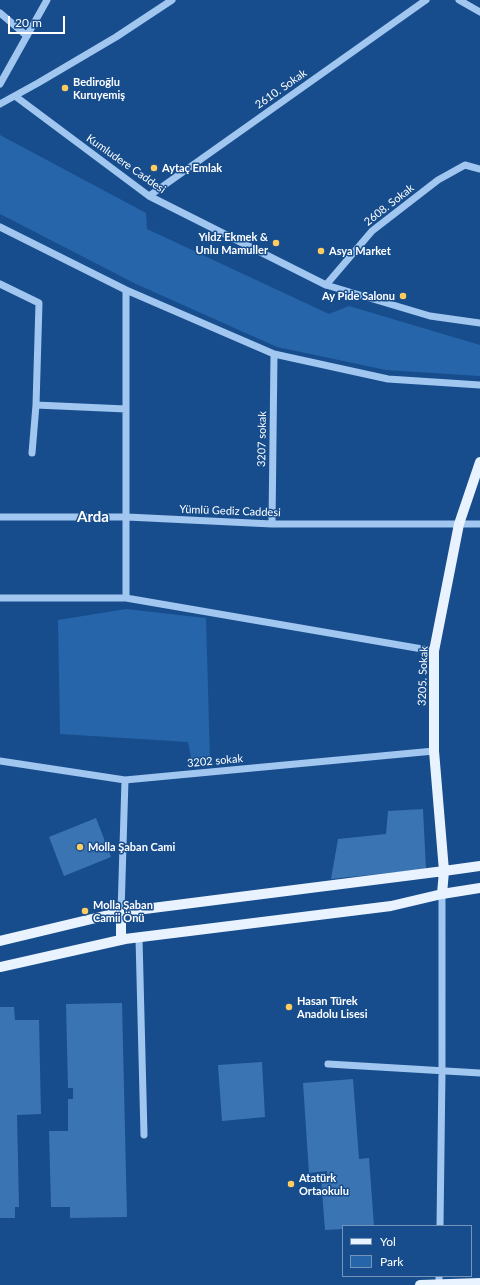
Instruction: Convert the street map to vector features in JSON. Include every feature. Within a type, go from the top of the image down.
[{"type":"main road","name":"3205. Sokak","points":[[442,894],[444,871],[434,751],[434,651],[459,524],[480,462]]},
{"type":"main road","points":[[0,941],[121,912],[480,866]]},
{"type":"main road","points":[[0,967],[121,940],[392,906],[442,894],[480,888]]},
{"type":"main road","points":[[121,912],[121,940]]},
{"type":"main road","points":[[420,1285],[439,1282],[480,1283]]},
{"type":"street","points":[[0,84],[47,0]]},
{"type":"street","points":[[0,104],[128,30],[172,0]]},
{"type":"street","name":"2610. Sokak","points":[[149,196],[426,0]]},
{"type":"street","points":[[459,0],[480,12]]},
{"type":"street","points":[[0,13],[27,36]]},
{"type":"street","name":"Kumludere Caddesi","points":[[15,96],[149,196],[326,285],[430,316],[480,323]]},
{"type":"street","name":"2608. Sokak","points":[[326,285],[372,231],[438,180],[466,165],[480,169]]},
{"type":"street","points":[[0,226],[126,290],[274,354],[388,379],[480,385]]},
{"type":"street","points":[[0,284],[39,303],[36,405],[32,453]]},
{"type":"street","points":[[126,290],[126,598]]},
{"type":"street","name":"3207 sokak","points":[[272,524],[274,354]]},
{"type":"street","points":[[36,405],[126,409]]},
{"type":"street","name":"Yümlü Gediz Caddesi","points":[[0,517],[127,517],[272,524],[480,524]]},
{"type":"street","points":[[0,598],[126,598],[434,651]]},
{"type":"street","name":"3202 sokak","points":[[0,761],[125,780],[434,751]]},
{"type":"street","points":[[121,912],[125,780]]},
{"type":"street","points":[[440,1225],[442,894]]},
{"type":"street","points":[[139,938],[144,1135]]},
{"type":"street","points":[[328,1064],[442,1072],[480,1073]]},
{"type":"green space","points":[[0,135],[146,213],[147,229],[329,314],[349,306],[480,345],[480,376],[386,370],[277,347],[136,284],[0,214]]},
{"type":"green space","points":[[126,609],[206,618],[210,760],[192,762],[188,742],[60,734],[58,620]]},
{"type":"building","points":[[423,809],[426,869],[331,879],[338,839],[386,834],[388,811]]},
{"type":"building","name":"Molla Şaban Cami","points":[[96,818],[111,857],[64,876],[49,837]]},
{"type":"building","points":[[122,1003],[127,1217],[70,1218],[70,1207],[51,1207],[49,1131],[68,1131],[68,1099],[73,1099],[73,1088],[68,1088],[66,1004]]},
{"type":"building","points":[[0,1007],[14,1007],[15,1020],[39,1020],[41,1114],[17,1115],[19,1207],[15,1207],[15,1218],[0,1218]]},
{"type":"building","points":[[262,1062],[265,1117],[222,1121],[218,1065]]},
{"type":"building","points":[[353,1079],[359,1159],[369,1158],[374,1225],[342,1225],[342,1229],[325,1230],[321,1178],[327,1177],[327,1171],[309,1173],[303,1083]]},
{"type":"place","name":"Bediroğlu Kuruyemiş","points":[[65,88]]},
{"type":"place","name":"Aytaç Emlak","points":[[154,168]]},
{"type":"place","name":"Yıldz Ekmek & Unlu Mamuller","points":[[276,243]]},
{"type":"place","name":"Asya Market","points":[[321,251]]},
{"type":"place","name":"Ay Pide Salonu","points":[[403,296]]},
{"type":"place","name":"Molla Şaban Cami","points":[[80,847]]},
{"type":"place","name":"Molla Şaban Camii Önü","points":[[85,911]]},
{"type":"place","name":"Hasan Türek Anadolu Lisesi","points":[[289,1007]]},
{"type":"place","name":"Atatürk Ortaokulu","points":[[291,1184]]},
{"type":"district","name":"Arda","points":[[93,517]]}]
